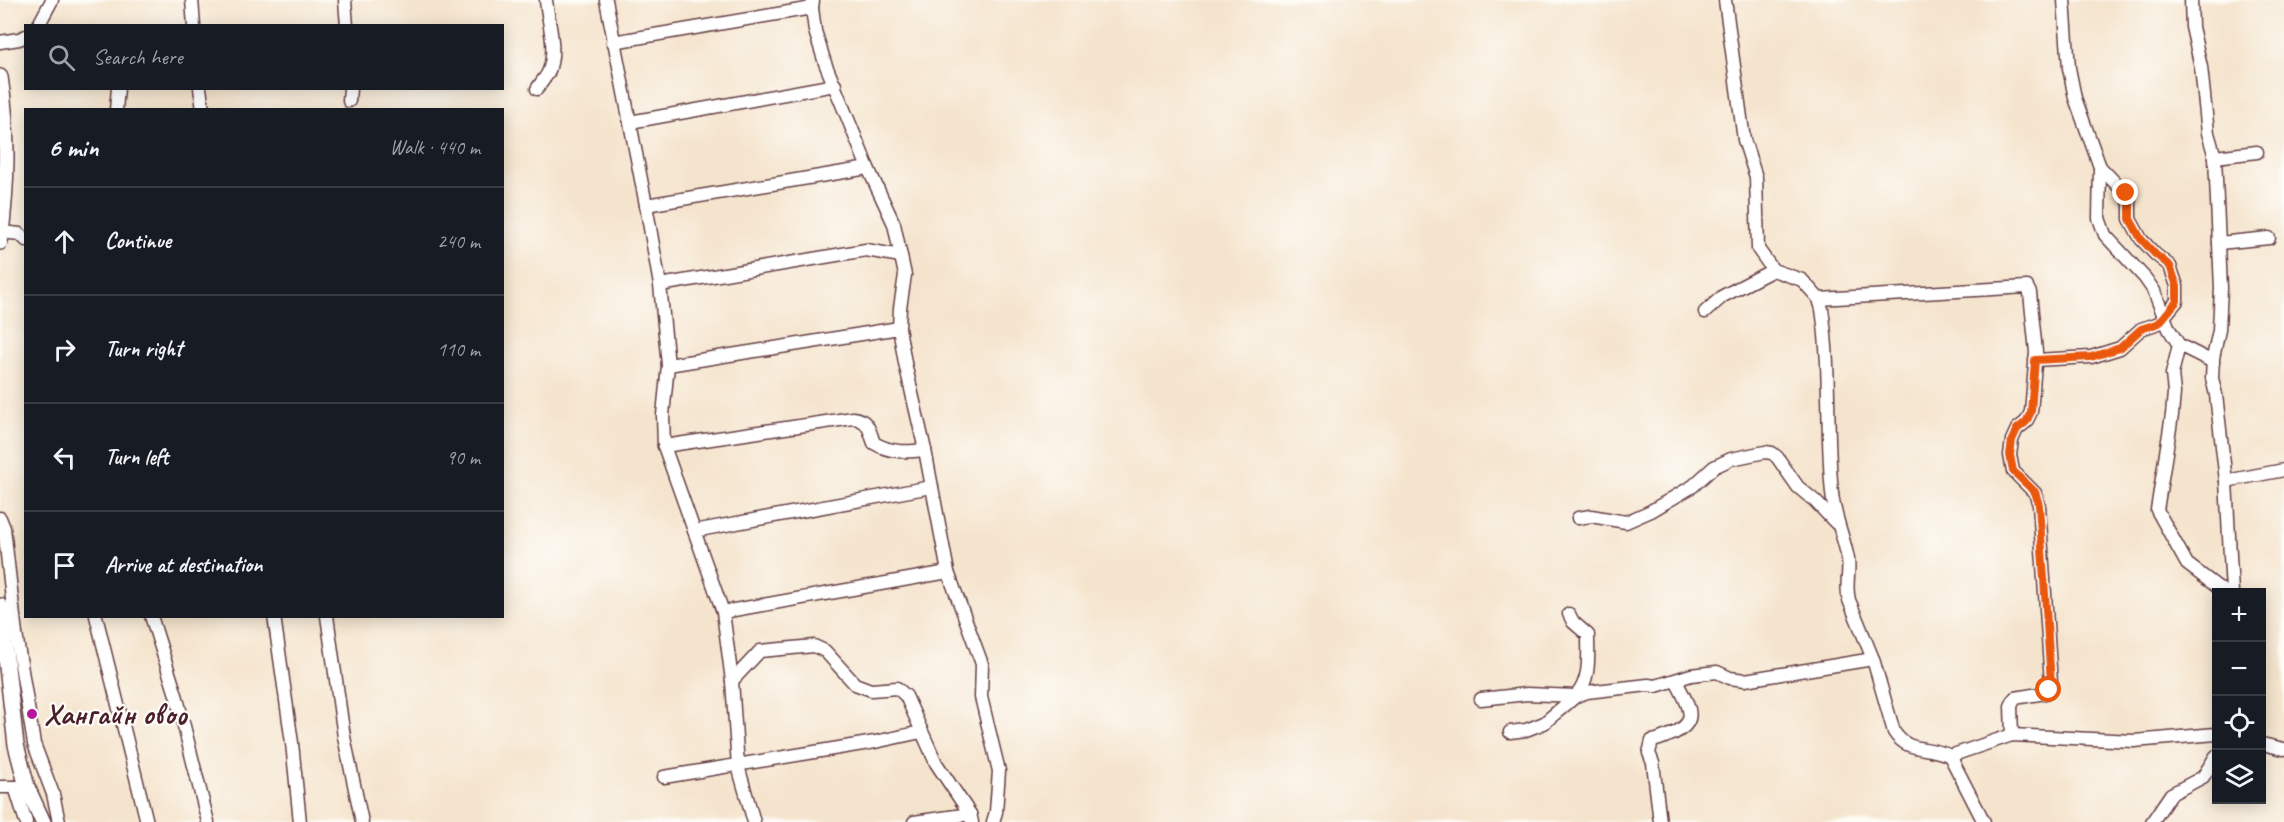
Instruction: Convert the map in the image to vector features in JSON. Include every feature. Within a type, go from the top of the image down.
[{"type":"main road","points":[[0,77],[6,117],[7,165],[1,237]]},
{"type":"main road","points":[[0,606],[21,787],[43,822]]},
{"type":"street","points":[[39,24],[52,0]]},
{"type":"street","points":[[192,0],[194,24]]},
{"type":"street","points":[[345,0],[347,24]]},
{"type":"street","points":[[537,89],[548,72],[552,53],[546,0]]},
{"type":"street","points":[[606,0],[660,285],[668,365],[663,415],[664,446],[723,612],[732,681],[738,766],[754,822]]},
{"type":"street","points":[[1725,0],[1744,140],[1756,177],[1758,249],[1773,270],[1802,280],[1819,299],[1824,319],[1832,493],[1836,523],[1848,561],[1847,591],[1873,659],[1894,732],[1900,741],[1915,748],[1932,749],[1950,756],[2012,735],[2134,741],[2212,734]]},
{"type":"street","points":[[2064,0],[2069,68],[2075,98],[2100,167],[2099,218],[2105,235],[2154,291],[2179,345],[2213,362]]},
{"type":"street","points":[[2191,0],[2192,27],[2201,67],[2208,133],[2215,157],[2219,243],[2219,330],[2212,378],[2226,481],[2232,588]]},
{"type":"street","points":[[613,42],[812,4],[815,31],[825,63],[868,168],[894,224],[905,275],[899,328],[948,572],[982,664],[981,697],[999,771],[996,812],[993,822]]},
{"type":"street","points":[[0,42],[24,37]]},
{"type":"street","points":[[630,122],[835,85]]},
{"type":"street","points":[[116,108],[118,90]]},
{"type":"street","points":[[200,90],[202,108]]},
{"type":"street","points":[[2215,157],[2257,152]]},
{"type":"street","points":[[2035,360],[2091,357],[2120,348],[2141,329],[2159,323],[2177,301],[2177,286],[2170,266],[2141,239],[2130,219],[2130,204],[2126,193],[2100,167]]},
{"type":"street","points":[[646,205],[868,168]]},
{"type":"street","points":[[1,237],[20,234],[24,238]]},
{"type":"street","points":[[2219,243],[2269,238]]},
{"type":"street","points":[[660,285],[866,250],[901,256]]},
{"type":"street","points":[[1706,312],[1723,296],[1773,270]]},
{"type":"street","points":[[1819,299],[2027,287],[2032,303],[2035,360],[2031,412],[2026,422],[2017,429],[2012,440],[2010,455],[2013,471],[2035,492],[2039,505],[2051,683],[2049,690],[2045,693],[2015,698],[2012,706],[2012,735]]},
{"type":"street","points":[[668,365],[899,328]]},
{"type":"street","points":[[2179,345],[2172,374],[2174,393],[2172,415],[2157,510],[2187,564],[2219,588]]},
{"type":"street","points":[[664,446],[854,418],[862,419],[867,424],[874,443],[883,448],[907,452],[925,450]]},
{"type":"street","points":[[1578,518],[1591,516],[1626,522],[1651,511],[1693,486],[1714,467],[1731,459],[1765,452],[1777,457],[1798,487],[1836,523]]},
{"type":"street","points":[[2226,481],[2284,470]]},
{"type":"street","points":[[694,531],[931,487]]},
{"type":"street","points":[[0,518],[4,528],[16,634],[34,744],[54,794],[59,822]]},
{"type":"street","points":[[723,612],[948,572]]},
{"type":"street","points":[[1510,732],[1526,730],[1544,723],[1584,687],[1588,673],[1588,635],[1573,622],[1569,614]]},
{"type":"street","points":[[96,618],[147,822]]},
{"type":"street","points":[[152,618],[177,698],[208,822]]},
{"type":"street","points":[[274,618],[292,743],[300,822]]},
{"type":"street","points":[[327,618],[344,737],[362,822]]},
{"type":"street","points":[[732,681],[760,651],[814,646],[825,651],[855,684],[870,690],[897,688],[906,696],[936,763],[971,818],[914,822]]},
{"type":"street","points":[[1481,699],[1527,694],[1576,696],[1587,692],[1656,686],[1690,675],[1717,672],[1730,678],[1745,680],[1873,659]]},
{"type":"street","points":[[1660,822],[1653,763],[1649,753],[1652,741],[1682,729],[1691,718],[1686,700],[1676,681]]},
{"type":"street","points":[[664,777],[738,766],[921,732]]},
{"type":"street","points":[[16,745],[34,744]]},
{"type":"street","points":[[2266,745],[2284,749]]},
{"type":"street","points":[[1950,756],[1984,822]]},
{"type":"street","points":[[2152,822],[2171,794],[2203,777],[2212,764]]},
{"type":"street","points":[[0,787],[21,787],[26,822]]},
{"type":"place","name":"Хангайн овоо","points":[[32,714]]},
{"type":"route","points":[[2049,690],[2051,683],[2039,505],[2035,492],[2013,471],[2010,455],[2012,440],[2017,429],[2026,422],[2031,412],[2035,360],[2091,357],[2120,348],[2141,329],[2159,323],[2177,301],[2177,286],[2170,266],[2141,239],[2130,219],[2130,204],[2126,193]]}]
